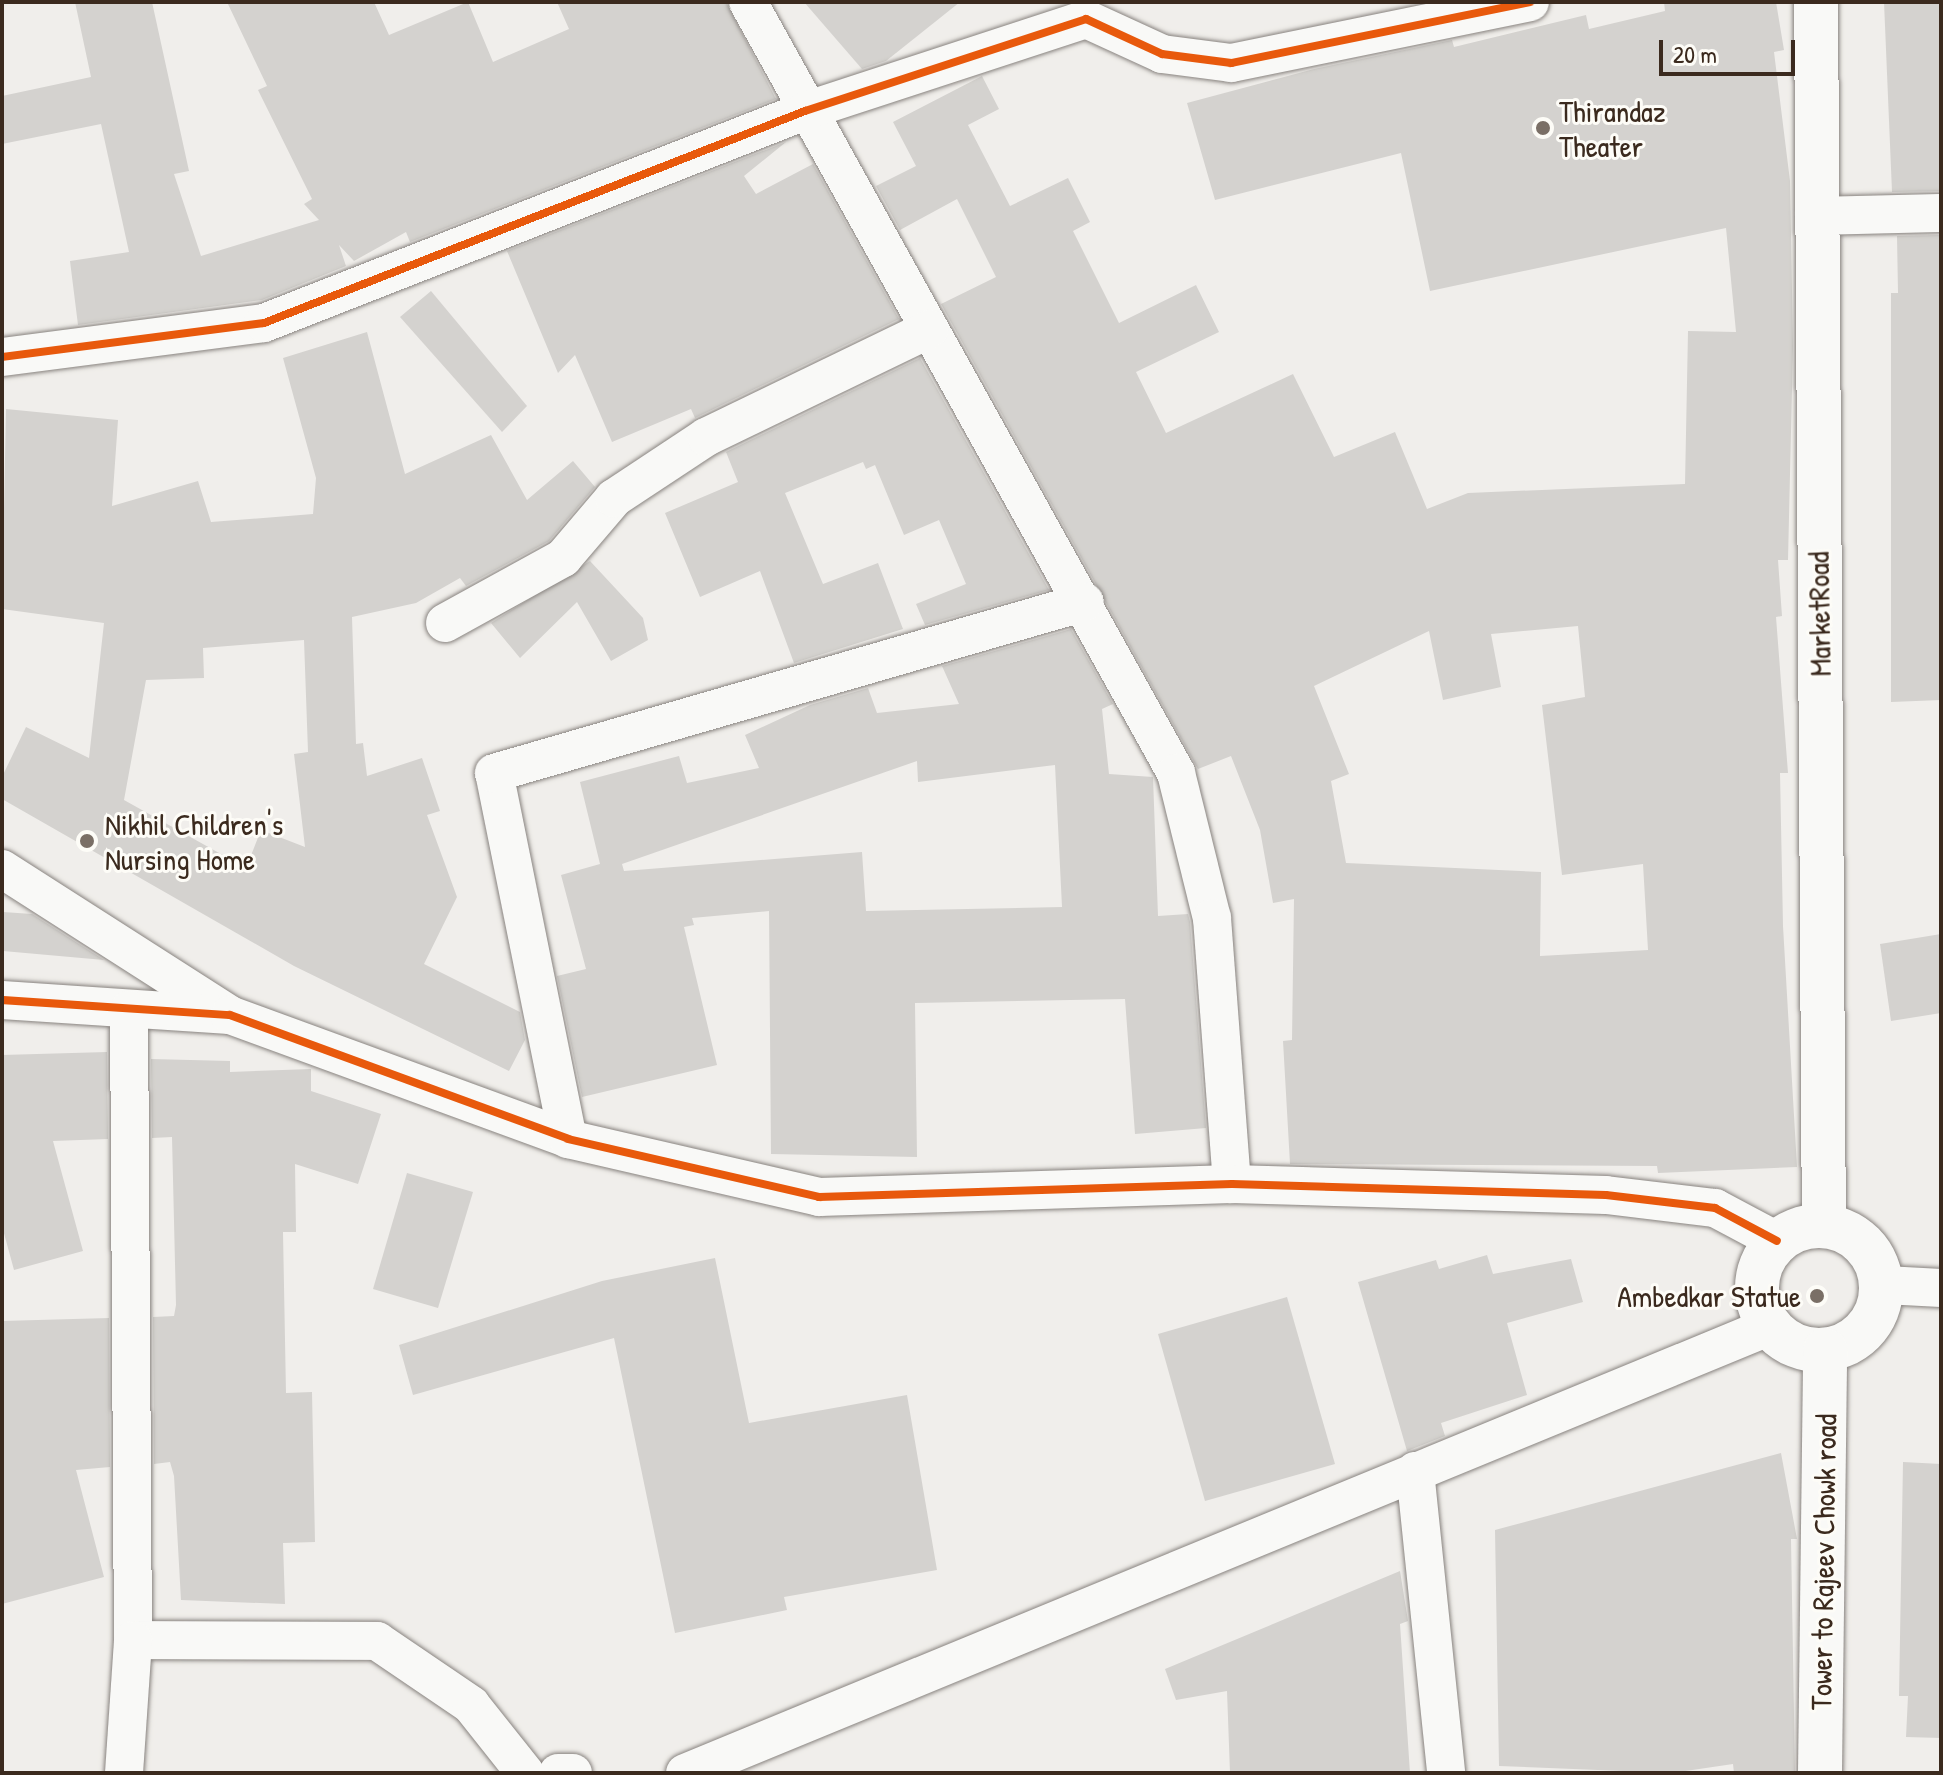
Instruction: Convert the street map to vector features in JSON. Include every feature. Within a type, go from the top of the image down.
[{"type":"street","points":[[748,2],[805,111],[1085,602],[1176,773],[1204,872],[1232,1184]]},
{"type":"street","points":[[2,357],[264,323],[805,111],[1086,19],[1162,54],[1231,63],[1530,2]]},
{"type":"street","name":"MarketRoad","points":[[1816,2],[1814,216],[1824,1226]]},
{"type":"street","points":[[1814,216],[1941,213]]},
{"type":"street","points":[[445,623],[563,558],[614,498],[706,437],[929,329]]},
{"type":"street","points":[[568,1139],[494,773],[1085,602]]},
{"type":"street","points":[[2,869],[230,1015],[568,1139],[819,1197],[1232,1184],[1606,1195],[1715,1208],[1777,1241]]},
{"type":"street","points":[[2,1000],[230,1015]]},
{"type":"street","points":[[124,1773],[133,1640],[129,1010]]},
{"type":"street","points":[[1824,1226],[1853,1237],[1885,1285],[1873,1317],[1853,1340],[1825,1350],[1794,1346],[1768,1327],[1756,1298],[1759,1267],[1777,1241],[1799,1228],[1824,1226]]},
{"type":"street","points":[[1885,1285],[1941,1288]]},
{"type":"street","points":[[685,1773],[1768,1327]]},
{"type":"street","name":"Tower to Rajeev Chowk road","points":[[1820,1773],[1825,1350]]},
{"type":"street","points":[[1415,1471],[1446,1773]]},
{"type":"street","points":[[133,1640],[377,1641],[471,1705],[525,1773]]},
{"type":"street","points":[[558,1773],[573,1773]]},
{"type":"building","points":[[75,2],[152,2],[189,171],[174,174],[201,256],[319,220],[304,204],[312,199],[258,90],[267,86],[227,2],[374,2],[389,35],[468,2],[493,62],[569,29],[557,2],[726,2],[776,99],[410,242],[406,232],[354,261],[339,245],[346,266],[262,300],[78,325],[70,261],[129,252],[101,124],[2,144],[2,96],[91,77]]},
{"type":"building","points":[[804,2],[960,2],[886,61],[862,69]]},
{"type":"building","points":[[1664,2],[1776,2],[1784,50],[1774,52],[1790,181],[1793,346],[1788,560],[1778,560],[1782,616],[1776,617],[1788,773],[1780,773],[1783,926],[1797,1167],[1658,1173],[1657,1166],[1290,1164],[1283,1041],[1292,1040],[1294,899],[1273,903],[1260,830],[1231,756],[1198,769],[941,304],[996,277],[957,199],[900,230],[876,186],[916,166],[893,122],[982,76],[999,109],[968,125],[1010,206],[1068,178],[1090,222],[1073,231],[1119,323],[1196,285],[1219,332],[1136,372],[1166,433],[1293,374],[1334,457],[1395,432],[1427,509],[1468,493],[1685,484],[1688,331],[1736,332],[1726,228],[1430,291],[1401,153],[1215,200],[1187,103],[1314,69],[1452,40],[1454,47],[1586,15],[1589,29],[1665,11]],"holes":[[[1578,626],[1585,697],[1542,705],[1562,875],[1643,864],[1648,950],[1540,956],[1541,872],[1346,863],[1331,781],[1349,774],[1314,686],[1429,631],[1443,700],[1501,687],[1491,634]]]},
{"type":"building","points":[[1884,2],[1941,2],[1941,191],[1892,192]]},
{"type":"building","points":[[786,142],[744,176],[756,194],[813,164],[899,319],[695,418],[691,409],[612,442],[575,355],[558,373],[507,251]]},
{"type":"building","points":[[1941,235],[1941,700],[1891,702],[1891,293],[1898,293],[1897,236]]},
{"type":"building","points":[[431,291],[527,406],[502,432],[400,317]]},
{"type":"building","points":[[367,332],[405,474],[491,435],[527,500],[573,461],[595,487],[549,541],[466,586],[460,578],[416,603],[352,617],[356,744],[363,743],[367,776],[422,758],[440,811],[427,815],[457,897],[424,964],[520,1012],[525,1040],[509,1071],[294,966],[2,799],[2,777],[26,727],[89,758],[104,623],[2,609],[6,409],[118,420],[112,506],[198,481],[211,522],[313,514],[316,478],[283,358]],"holes":[[[304,640],[308,752],[294,754],[305,847],[261,830],[246,868],[124,800],[146,680],[204,678],[203,648]]]},
{"type":"building","points":[[920,358],[1049,590],[925,625],[916,604],[966,584],[939,520],[904,535],[875,465],[866,469],[863,462],[785,493],[823,584],[878,563],[903,629],[794,663],[760,571],[700,597],[665,513],[738,482],[726,452]]},
{"type":"building","points":[[590,561],[643,618],[648,640],[611,661],[577,602],[520,658],[491,623]]},
{"type":"building","points":[[1071,629],[1113,704],[1102,709],[1109,774],[1153,777],[1158,916],[1188,914],[1190,922],[1206,1128],[1135,1134],[1125,999],[915,1003],[917,1157],[771,1154],[769,911],[692,918],[694,925],[684,927],[717,1065],[582,1097],[557,976],[586,969],[561,875],[600,864],[580,782],[679,756],[687,783],[759,768],[745,735],[810,705],[868,688],[877,713],[959,704],[942,666]],"holes":[[[917,761],[918,782],[1055,765],[1062,907],[866,911],[862,852],[624,871],[622,864]]]},
{"type":"building","points":[[3,912],[32,914],[104,960],[3,951]]},
{"type":"building","points":[[1941,934],[1941,1013],[1891,1021],[1880,944]]},
{"type":"building","points":[[107,1052],[108,1139],[53,1141],[83,1251],[14,1270],[2,1226],[2,1055]]},
{"type":"building","points":[[151,1059],[230,1061],[230,1072],[311,1069],[311,1091],[381,1114],[358,1184],[295,1164],[296,1232],[283,1232],[286,1393],[312,1392],[315,1542],[283,1543],[285,1604],[181,1600],[174,1476],[170,1462],[154,1464],[153,1317],[174,1316],[176,1305],[172,1137],[152,1138]]},
{"type":"building","points":[[407,1173],[473,1192],[438,1308],[373,1289]]},
{"type":"building","points":[[1487,1255],[1493,1274],[1571,1259],[1583,1302],[1507,1323],[1527,1395],[1441,1423],[1445,1436],[1407,1451],[1358,1282],[1436,1260],[1439,1269]]},
{"type":"building","points":[[715,1258],[749,1423],[907,1395],[937,1570],[784,1597],[787,1610],[675,1633],[614,1338],[413,1395],[399,1345],[602,1281]]},
{"type":"building","points":[[1287,1297],[1335,1464],[1205,1501],[1158,1334]]},
{"type":"building","points":[[109,1318],[110,1467],[76,1470],[104,1577],[2,1604],[2,1321]]},
{"type":"building","points":[[1781,1453],[1797,1539],[1791,1539],[1795,1773],[1734,1773],[1733,1764],[1672,1773],[1499,1766],[1495,1530]]},
{"type":"building","points":[[1903,1462],[1941,1464],[1941,1738],[1906,1737],[1908,1696],[1899,1696]]},
{"type":"building","points":[[1400,1571],[1408,1621],[1400,1624],[1410,1773],[1230,1773],[1227,1691],[1176,1700],[1165,1669]]},
{"type":"cycle path","points":[[2,357],[264,323],[805,111],[1086,19],[1162,54],[1231,63],[1530,2]]},
{"type":"cycle path","points":[[2,1000],[230,1015],[568,1139],[819,1197],[1232,1184],[1606,1195],[1715,1208],[1777,1241]]},
{"type":"place","name":"Thirandaz Theater","points":[[1543,128]]},
{"type":"place","name":"Nikhil Children's Nursing Home","points":[[87,841]]},
{"type":"place","name":"Ambedkar Statue","points":[[1817,1296]]}]
